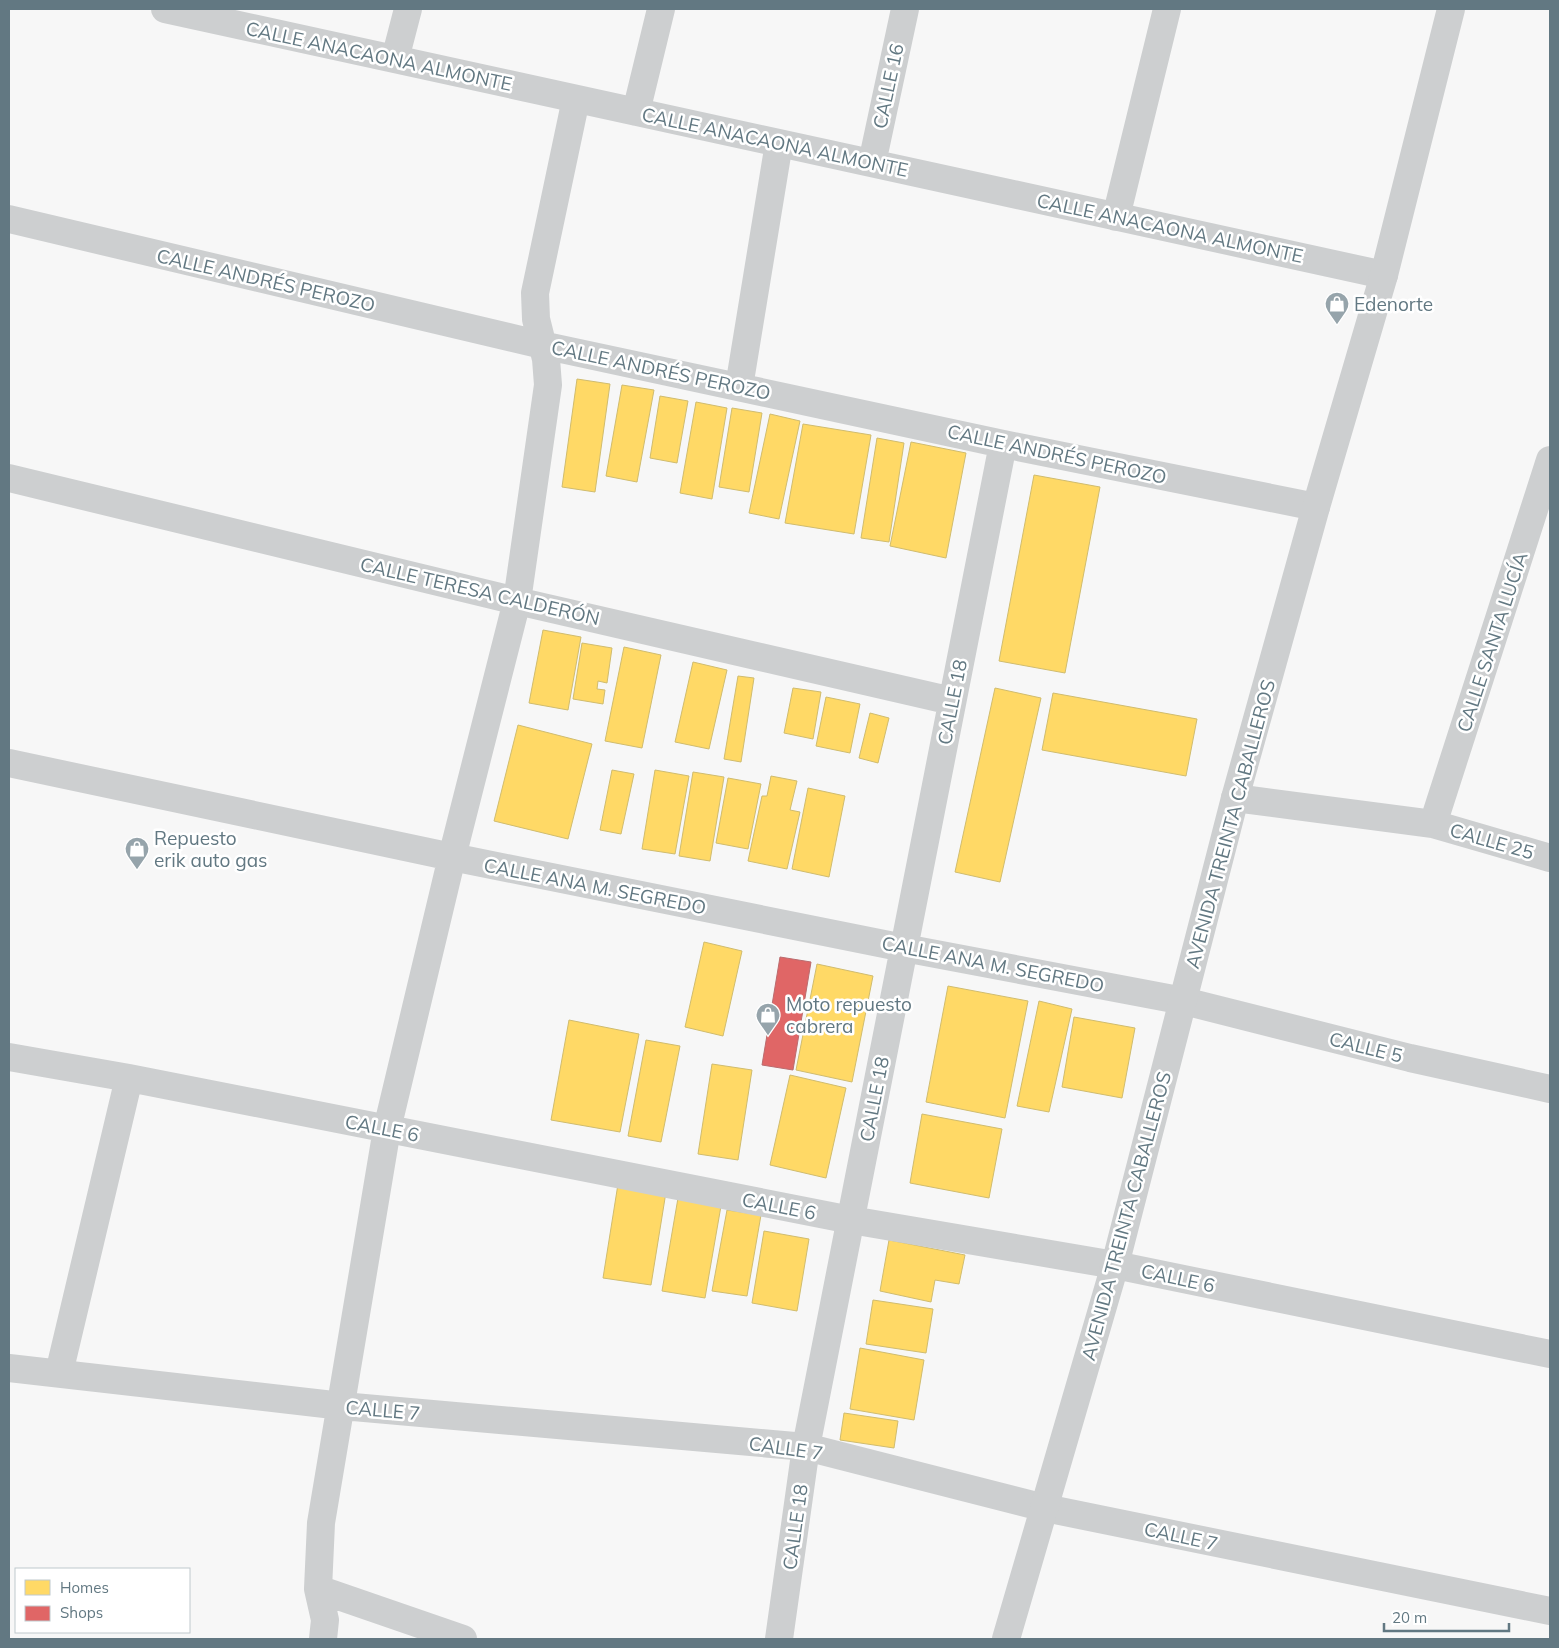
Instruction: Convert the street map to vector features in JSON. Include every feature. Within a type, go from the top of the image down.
[{"type":"street","name":"CALLE ANACAONA ALMONTE","points":[[165,9],[1384,275]]},
{"type":"street","points":[[395,59],[408,9]]},
{"type":"street","points":[[636,112],[661,9]]},
{"type":"street","name":"CALLE 16","points":[[872,163],[905,9]]},
{"type":"street","points":[[1116,217],[1167,9]]},
{"type":"street","name":"AVENIDA TREINTA CABALLEROS","points":[[1006,1639],[1115,1265],[1235,798],[1316,507],[1384,275],[1451,9]]},
{"type":"street","points":[[323,1639],[325,1620],[318,1589],[321,1523],[387,1129],[452,857],[517,601],[548,385],[546,359],[536,319],[535,293],[576,99]]},
{"type":"street","points":[[739,387],[779,143]]},
{"type":"street","name":"CALLE ANDRÉS PEROZO","points":[[9,219],[542,345],[1002,444],[1316,507]]},
{"type":"street","name":"CALLE 18","points":[[779,1639],[806,1448],[1002,444]]},
{"type":"street","name":"CALLE SANTA LUCÍA","points":[[1433,824],[1550,460]]},
{"type":"street","name":"CALLE TERESA CALDERÓN","points":[[9,478],[517,601],[952,700]]},
{"type":"street","name":"CALLE ANA M. SEGREDO","points":[[9,763],[452,857],[904,948],[1184,1001]]},
{"type":"street","name":"CALLE 25","points":[[1235,798],[1433,824],[1550,858]]},
{"type":"street","name":"CALLE 5","points":[[1184,1001],[1410,1058],[1550,1089]]},
{"type":"street","name":"CALLE 6","points":[[9,1057],[129,1078],[851,1220],[1115,1265],[1550,1354]]},
{"type":"street","points":[[59,1373],[129,1078]]},
{"type":"street","name":"CALLE 7","points":[[9,1368],[342,1406],[806,1448],[1045,1508],[1550,1611]]},
{"type":"street","points":[[318,1589],[463,1639]]},
{"type":"building: Homes","points":[[577,379],[610,384],[595,492],[562,487]]},
{"type":"building: Homes","points":[[622,385],[654,390],[637,482],[606,476]]},
{"type":"building: Homes","points":[[660,396],[688,401],[677,463],[650,458]]},
{"type":"building: Homes","points":[[696,402],[727,408],[712,499],[680,493]]},
{"type":"building: Homes","points":[[732,408],[762,413],[749,492],[719,487]]},
{"type":"building: Homes","points":[[770,414],[800,421],[779,519],[749,513]]},
{"type":"building: Homes","points":[[803,424],[871,435],[854,534],[785,523]]},
{"type":"building: Homes","points":[[877,438],[904,443],[889,542],[861,538]]},
{"type":"building: Homes","points":[[911,442],[966,453],[946,558],[890,546]]},
{"type":"building: Homes","points":[[1034,475],[1100,487],[1065,673],[999,661]]},
{"type":"building: Homes","points":[[543,630],[581,637],[568,710],[529,703]]},
{"type":"building: Homes","points":[[582,643],[612,648],[607,683],[598,681],[597,689],[605,690],[603,704],[573,699]]},
{"type":"building: Homes","points":[[624,647],[661,655],[642,748],[605,741]]},
{"type":"building: Homes","points":[[693,662],[727,670],[709,749],[675,742]]},
{"type":"building: Homes","points":[[738,676],[754,678],[741,762],[724,759]]},
{"type":"building: Homes","points":[[793,688],[821,692],[813,739],[784,733]]},
{"type":"building: Homes","points":[[995,688],[1041,698],[1000,882],[955,872]]},
{"type":"building: Homes","points":[[1053,693],[1197,719],[1186,776],[1042,750]]},
{"type":"building: Homes","points":[[826,697],[860,704],[850,753],[816,746]]},
{"type":"building: Homes","points":[[870,713],[889,718],[878,763],[859,758]]},
{"type":"building: Homes","points":[[518,725],[592,744],[568,839],[494,821]]},
{"type":"building: Homes","points":[[612,770],[634,774],[621,834],[600,830]]},
{"type":"building: Homes","points":[[655,770],[689,776],[675,854],[642,849]]},
{"type":"building: Homes","points":[[693,772],[724,777],[710,861],[679,856]]},
{"type":"building: Homes","points":[[771,776],[797,781],[790,810],[800,812],[787,869],[748,861],[762,796],[767,796]]},
{"type":"building: Homes","points":[[728,778],[761,784],[748,849],[716,843]]},
{"type":"building: Homes","points":[[808,788],[845,796],[829,877],[792,869]]},
{"type":"building: Homes","points":[[704,942],[742,951],[723,1036],[685,1027]]},
{"type":"building: Homes","points":[[817,964],[873,976],[852,1082],[796,1070]]},
{"type":"building: Homes","points":[[948,986],[1028,1001],[1005,1118],[926,1102]]},
{"type":"building: Homes","points":[[1039,1001],[1072,1009],[1049,1112],[1017,1106]]},
{"type":"building: Homes","points":[[1074,1017],[1135,1028],[1122,1098],[1062,1087]]},
{"type":"building: Homes","points":[[569,1020],[639,1034],[620,1132],[551,1120]]},
{"type":"building: Homes","points":[[646,1040],[680,1046],[661,1142],[628,1136]]},
{"type":"building: Homes","points":[[712,1064],[752,1070],[738,1160],[698,1154]]},
{"type":"building: Homes","points":[[790,1075],[846,1088],[826,1178],[770,1165]]},
{"type":"building: Homes","points":[[922,1114],[1002,1129],[989,1198],[910,1183]]},
{"type":"building: Homes","points":[[618,1184],[666,1192],[651,1285],[603,1278]]},
{"type":"building: Homes","points":[[678,1198],[721,1206],[705,1298],[662,1291]]},
{"type":"building: Homes","points":[[727,1210],[761,1215],[747,1296],[712,1291]]},
{"type":"building: Homes","points":[[764,1231],[809,1239],[797,1311],[752,1303]]},
{"type":"building: Homes","points":[[889,1240],[965,1255],[959,1284],[935,1280],[931,1302],[880,1291]]},
{"type":"building: Homes","points":[[873,1300],[933,1309],[926,1353],[866,1344]]},
{"type":"building: Homes","points":[[860,1348],[924,1360],[914,1420],[850,1409]]},
{"type":"building: Homes","points":[[844,1413],[898,1421],[894,1448],[840,1440]]},
{"type":"building: Shops","points":[[780,957],[811,962],[793,1070],[762,1065]]},
{"type":"place","name":"Edenorte","points":[[1337,325]]},
{"type":"place","name":"Repuesto erik auto gas","points":[[137,870]]},
{"type":"place","name":"Moto repuesto cabrera","points":[[768,1036]]}]
